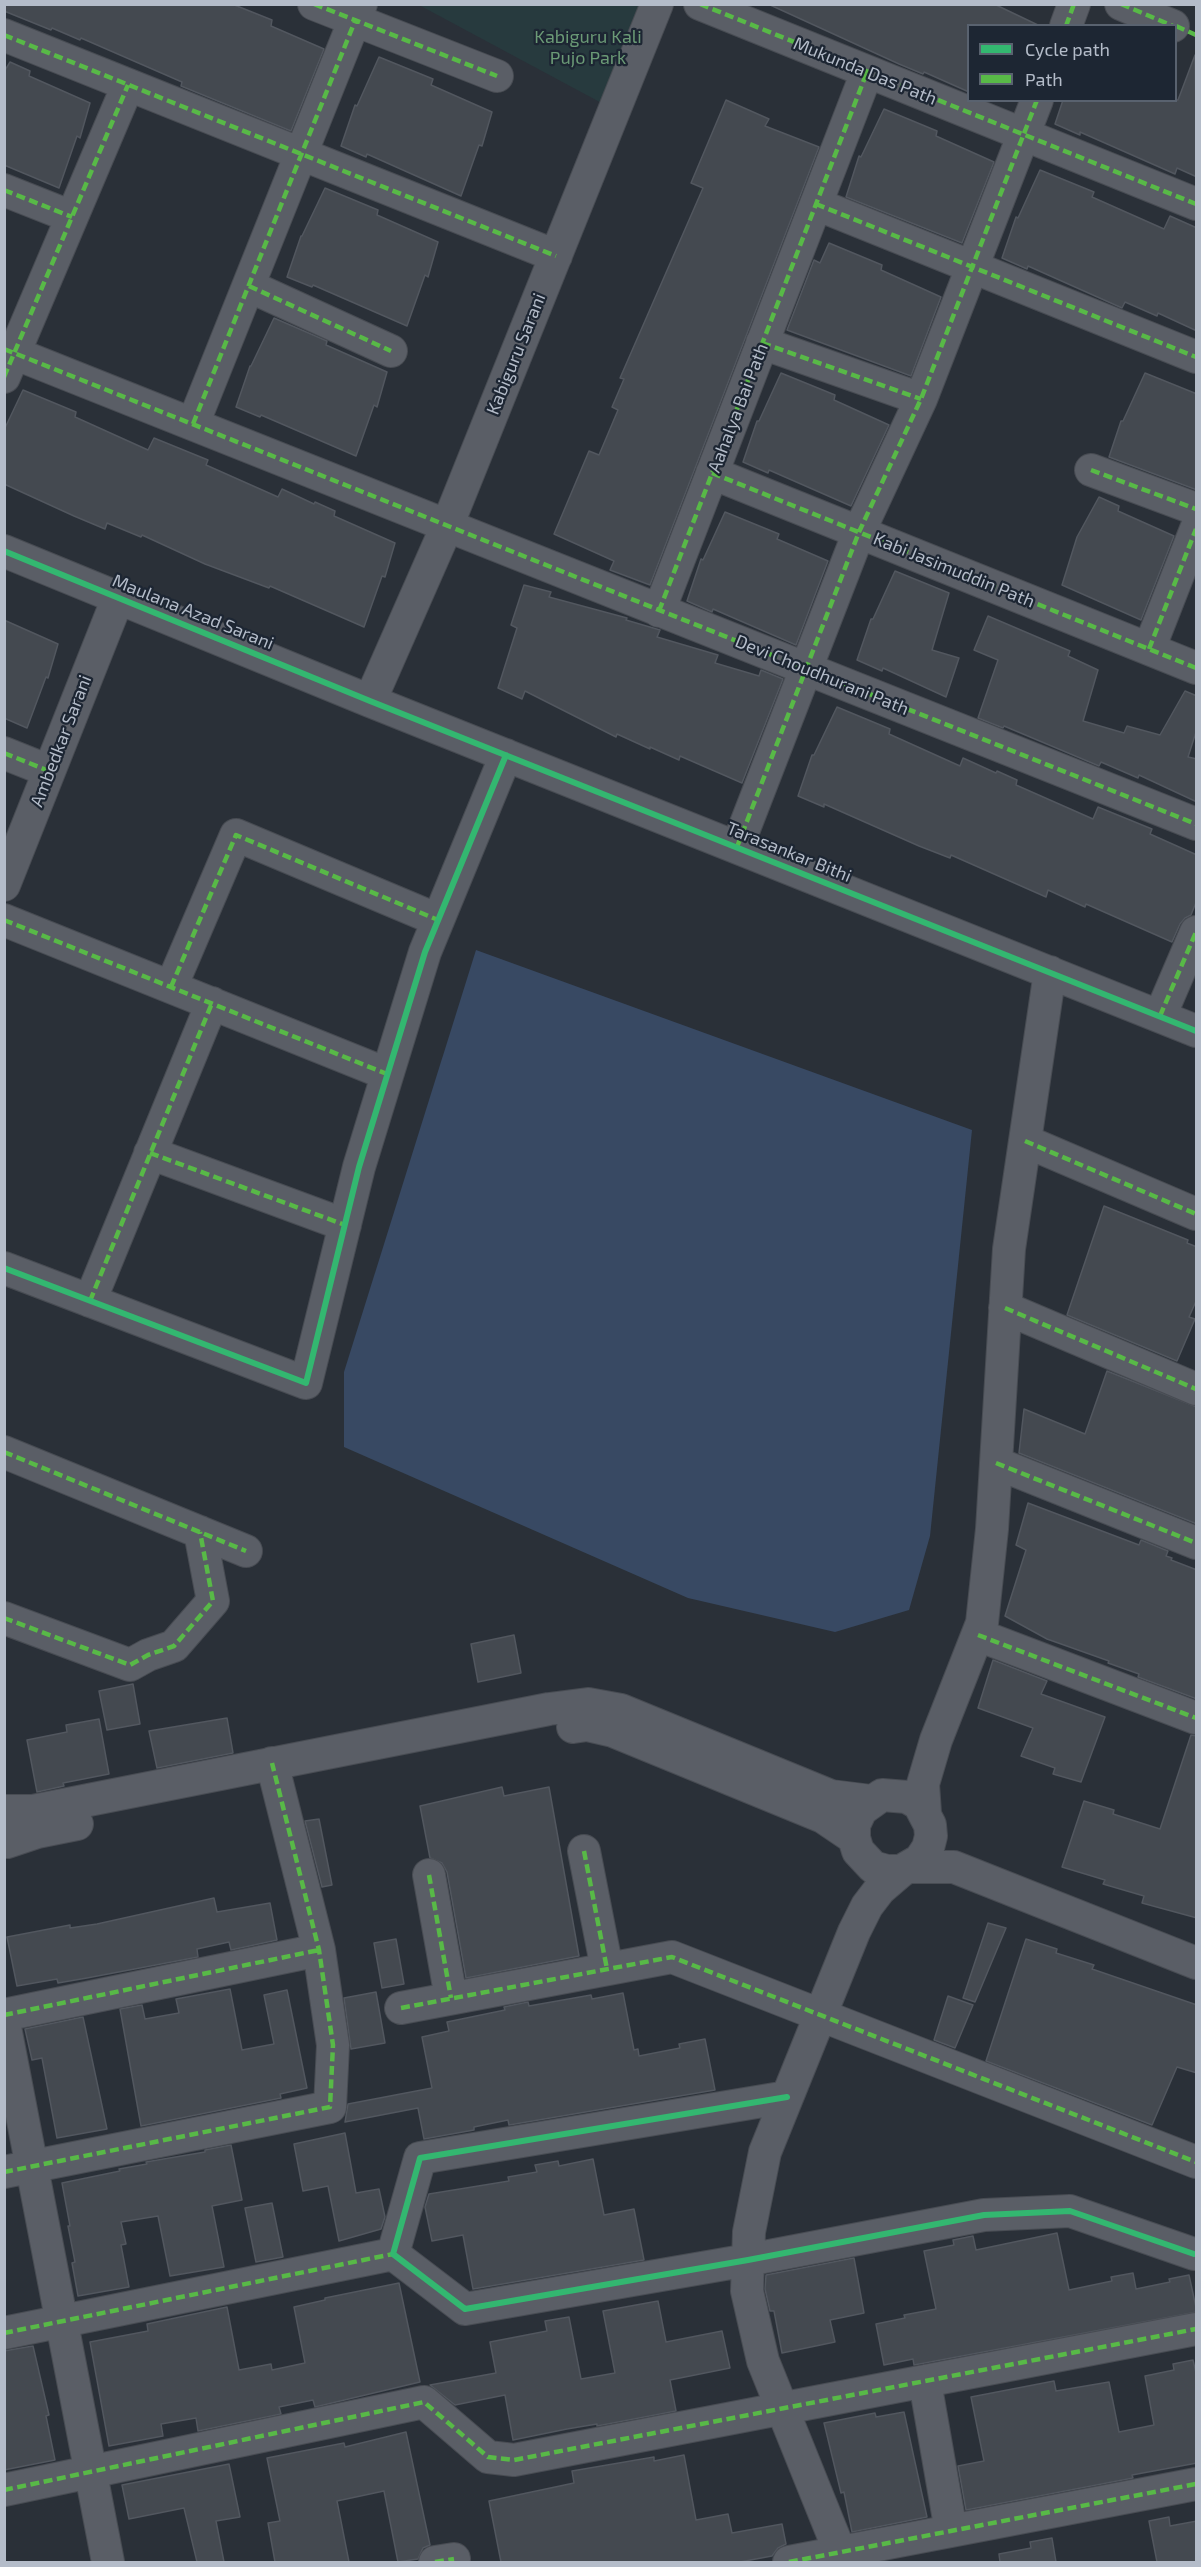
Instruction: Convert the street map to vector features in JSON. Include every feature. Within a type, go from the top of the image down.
[{"type":"street","points":[[314,4],[358,13],[497,76]]},
{"type":"street","name":"Kabiguru Sarani","points":[[370,701],[447,526],[657,4]]},
{"type":"street","name":"Mukunda Das Path","points":[[700,4],[1197,204]]},
{"type":"street","points":[[1067,24],[1074,4]]},
{"type":"street","points":[[1121,4],[1169,24]]},
{"type":"street","points":[[193,424],[358,13]]},
{"type":"street","points":[[1177,27],[1197,35]]},
{"type":"street","points":[[4,35],[556,256]]},
{"type":"street","name":"Aahalya Bai Path","points":[[659,611],[867,72]]},
{"type":"street","points":[[8,360],[128,85]]},
{"type":"street","points":[[737,847],[860,532],[921,399],[1036,102]]},
{"type":"street","points":[[4,190],[72,217]]},
{"type":"street","points":[[816,204],[1197,357]]},
{"type":"street","points":[[249,286],[391,351]]},
{"type":"street","points":[[762,343],[921,399]]},
{"type":"street","name":"Devi Choudhurani Path","points":[[8,360],[193,424],[1197,824]]},
{"type":"street","points":[[1091,470],[1197,509]]},
{"type":"street","name":"Kabi Jasimuddin Path","points":[[712,473],[1197,668]]},
{"type":"street","points":[[1149,649],[1197,529]]},
{"type":"street","name":"Maulana Azad Sarani","points":[[4,551],[370,701]]},
{"type":"street","name":"Ambedkar Sarani","points":[[4,885],[118,598]]},
{"type":"street","name":"Tarasankar Bithi","points":[[370,701],[1197,1031]]},
{"type":"street","points":[[4,753],[49,771]]},
{"type":"street","points":[[4,1268],[306,1383],[359,1167],[425,952],[506,755]]},
{"type":"street","points":[[171,987],[236,834],[438,920]]},
{"type":"street","points":[[4,920],[387,1074]]},
{"type":"street","points":[[1160,1016],[1197,932]]},
{"type":"street","points":[[842,2558],[763,2361],[747,2291],[749,2232],[765,2152],[854,1932],[867,1906],[880,1889],[920,1860],[928,1848],[931,1836],[923,1784],[936,1740],[982,1623],[996,1463],[1009,1249],[1050,972]]},
{"type":"street","points":[[90,1301],[212,1003]]},
{"type":"street","points":[[1025,1141],[1197,1214]]},
{"type":"street","points":[[150,1153],[345,1224]]},
{"type":"street","points":[[1005,1308],[1197,1389]]},
{"type":"street","points":[[4,1452],[246,1551]]},
{"type":"street","points":[[996,1463],[1197,1544]]},
{"type":"street","points":[[4,1618],[130,1665],[148,1655],[174,1647],[213,1601],[200,1532]]},
{"type":"street","points":[[978,1635],[1197,1718]]},
{"type":"street","points":[[5,1840],[549,1709],[588,1704],[621,1710],[831,1796],[907,1797],[918,1804],[928,1819],[959,1849],[1197,1943]]},
{"type":"street","points":[[4,1811],[33,1811],[587,1725],[613,1731],[823,1816],[859,1849],[873,1867],[887,1871],[954,1867],[1197,1963]]},
{"type":"street","points":[[854,1932],[865,1881],[854,1825],[861,1810],[903,1782],[923,1760],[936,1740]]},
{"type":"street","points":[[18,2170],[330,2107],[333,2045],[319,1950],[275,1774]]},
{"type":"street","points":[[584,1851],[607,1969]]},
{"type":"street","points":[[429,1875],[451,1998]]},
{"type":"street","points":[[4,2015],[319,1950]]},
{"type":"street","points":[[401,2008],[672,1957],[1197,2162]]},
{"type":"street","points":[[4,2022],[18,2170],[62,2322],[108,2562]]},
{"type":"street","points":[[393,2254],[420,2158],[787,2097]]},
{"type":"street","points":[[4,2333],[393,2254],[465,2309],[748,2260],[984,2215],[1070,2211],[1194,2254]]},
{"type":"street","points":[[4,2490],[91,2474],[424,2402],[488,2457],[514,2460],[1197,2330]]},
{"type":"street","points":[[925,2382],[951,2531]]},
{"type":"street","points":[[789,2562],[842,2558],[951,2531],[1197,2484]]},
{"type":"green space","name":"Kabiguru Kali Pujo Park","points":[[419,5],[652,5],[609,107]]},
{"type":"water","points":[[476,950],[972,1130],[930,1536],[909,1610],[835,1632],[688,1598],[344,1447],[344,1372]]},
{"type":"building","points":[[4,4],[232,4],[272,20],[271,26],[324,49],[291,131],[181,86],[182,82],[81,38],[80,40],[52,28],[51,30],[4,11]]},
{"type":"building","points":[[768,4],[994,4],[1036,24],[967,24],[967,91],[924,72],[923,74]]},
{"type":"building","points":[[1195,55],[1197,177],[1177,168],[1175,174],[1080,132],[1080,135],[1055,124],[1062,102],[1177,102]]},
{"type":"building","points":[[379,57],[433,79],[431,85],[492,112],[482,146],[479,145],[461,196],[367,154],[366,157],[341,146],[355,105],[357,106]]},
{"type":"building","points":[[10,62],[30,71],[29,76],[90,103],[80,138],[77,136],[59,188],[4,165],[4,72]]},
{"type":"building","points":[[726,100],[769,119],[765,126],[819,147],[650,585],[610,570],[614,561],[554,534],[589,451],[599,455],[618,410],[612,407],[624,379],[620,378],[703,188],[691,183]]},
{"type":"building","points":[[884,109],[937,131],[936,136],[994,162],[962,243],[846,197],[859,156],[861,157]]},
{"type":"building","points":[[1040,170],[1094,192],[1092,197],[1164,229],[1170,216],[1197,228],[1197,331],[1158,313],[1157,316],[1125,302],[1122,308],[1028,266],[1027,269],[1002,258],[1016,217],[1018,218]]},
{"type":"building","points":[[325,188],[378,210],[377,215],[438,242],[428,277],[425,275],[407,326],[313,285],[312,287],[287,277],[301,236]]},
{"type":"building","points":[[829,243],[882,265],[881,270],[941,297],[911,376],[787,330],[814,260],[820,263]]},
{"type":"building","points":[[274,318],[327,341],[326,345],[387,372],[377,407],[374,405],[356,456],[261,415],[260,417],[236,407],[250,366]]},
{"type":"building","points":[[781,373],[835,395],[834,400],[889,425],[851,506],[769,470],[768,473],[743,462],[757,421]]},
{"type":"building","points":[[1145,373],[1197,394],[1197,490],[1109,457],[1121,421]]},
{"type":"building","points":[[23,390],[76,412],[75,417],[148,450],[154,438],[208,460],[206,465],[278,497],[282,489],[314,504],[315,502],[335,511],[334,516],[395,543],[385,577],[382,576],[364,627],[270,586],[269,588],[205,564],[142,535],[141,537],[107,523],[105,529],[4,484],[4,430]]},
{"type":"building","points":[[1099,497],[1119,506],[1118,511],[1174,536],[1141,620],[1062,585],[1077,537]]},
{"type":"building","points":[[725,512],[779,534],[777,539],[828,561],[796,645],[713,609],[712,612],[687,601],[701,559],[703,560]]},
{"type":"building","points":[[895,571],[949,593],[932,650],[959,658],[946,697],[883,668],[882,671],[857,660],[871,619]]},
{"type":"building","points":[[524,585],[551,592],[549,597],[627,618],[626,620],[660,630],[657,637],[718,655],[715,663],[759,676],[761,670],[783,679],[742,783],[680,756],[679,760],[617,734],[616,737],[525,691],[522,699],[498,688],[517,628],[511,625]]},
{"type":"building","points":[[988,616],[1070,651],[1068,656],[1098,670],[1083,721],[1124,733],[1127,726],[1160,735],[1185,691],[1197,696],[1197,729],[1188,757],[1197,759],[1197,802],[1139,775],[1138,778],[1101,762],[1099,766],[1004,726],[1003,728],[978,718],[998,660],[974,650]]},
{"type":"building","points":[[4,620],[58,644],[48,678],[46,677],[27,728],[4,718]]},
{"type":"building","points":[[837,707],[890,729],[889,734],[960,766],[963,758],[996,773],[997,771],[1017,780],[1016,785],[1093,819],[1098,807],[1152,829],[1150,834],[1197,855],[1197,900],[1191,915],[1180,924],[1172,942],[1086,904],[1085,907],[1048,890],[1046,897],[951,855],[950,858],[824,804],[824,807],[798,796],[812,755]]},
{"type":"building","points":[[1104,1206],[1188,1240],[1187,1243],[1197,1247],[1197,1299],[1189,1317],[1195,1319],[1177,1361],[1067,1315]]},
{"type":"building","points":[[1107,1371],[1197,1407],[1197,1524],[1019,1453],[1024,1409],[1085,1434]]},
{"type":"building","points":[[1028,1503],[1139,1545],[1141,1540],[1168,1551],[1166,1556],[1172,1558],[1171,1560],[1197,1570],[1197,1699],[1138,1677],[1139,1674],[1108,1663],[1109,1661],[1047,1639],[1005,1616],[1026,1550],[1016,1545]]},
{"type":"building","points":[[514,1635],[521,1673],[478,1682],[471,1644]]},
{"type":"building","points":[[993,1660],[1047,1681],[1041,1694],[1105,1717],[1081,1782],[1053,1774],[1055,1768],[1021,1756],[1033,1728],[978,1708]]},
{"type":"building","points":[[133,1684],[140,1724],[107,1730],[99,1691]]},
{"type":"building","points":[[227,1718],[233,1753],[157,1768],[149,1731]]},
{"type":"building","points":[[99,1719],[109,1774],[63,1783],[64,1786],[37,1792],[27,1740],[67,1732],[66,1725]]},
{"type":"building","points":[[1191,1735],[1197,1736],[1197,1918],[1142,1903],[1144,1896],[1103,1884],[1105,1880],[1062,1867],[1084,1801],[1114,1810],[1113,1814],[1160,1829]]},
{"type":"building","points":[[502,1787],[504,1796],[549,1787],[579,1956],[466,1978],[447,1872],[442,1863],[430,1858],[420,1806]]},
{"type":"building","points":[[319,1819],[332,1885],[322,1887],[305,1821]]},
{"type":"building","points":[[214,1898],[217,1912],[270,1903],[277,1940],[231,1950],[229,1942],[197,1949],[198,1957],[58,1983],[57,1979],[17,1986],[7,1937],[70,1925],[70,1928],[97,1924]]},
{"type":"building","points":[[988,1923],[1006,1928],[975,2002],[963,1998]]},
{"type":"building","points":[[396,1939],[404,1984],[382,1988],[374,1943]]},
{"type":"building","points":[[1026,1939],[1057,1949],[1056,1953],[1094,1965],[1092,1969],[1197,2005],[1197,2073],[1177,2067],[1152,2125],[986,2061]]},
{"type":"building","points":[[230,1989],[242,2050],[274,2044],[264,1995],[287,1990],[307,2088],[280,2094],[281,2098],[141,2126],[120,2009],[142,2005],[145,2019],[179,2013],[176,1999]]},
{"type":"building","points":[[376,1992],[385,2043],[351,2049],[344,1998]]},
{"type":"building","points":[[623,1993],[634,2050],[638,2049],[639,2056],[680,2048],[679,2044],[705,2039],[715,2090],[509,2125],[508,2120],[474,2127],[474,2130],[424,2139],[418,2108],[345,2122],[348,2104],[432,2088],[422,2037],[449,2031],[447,2022],[505,2010],[504,2007],[528,2002],[529,2006],[591,1995],[592,1999]]},
{"type":"building","points":[[948,1996],[973,2005],[955,2048],[934,2040]]},
{"type":"building","points":[[83,2017],[107,2129],[57,2138],[42,2058],[32,2060],[25,2029]]},
{"type":"building","points":[[345,2133],[356,2193],[379,2189],[385,2217],[381,2229],[339,2241],[328,2186],[303,2191],[294,2144]]},
{"type":"building","points":[[231,2145],[242,2200],[212,2206],[224,2267],[170,2276],[158,2216],[121,2222],[126,2244],[121,2245],[129,2287],[78,2296],[72,2263],[75,2262],[68,2226],[70,2226],[62,2183],[120,2171],[119,2169],[147,2164],[146,2162]]},
{"type":"building","points":[[593,2159],[604,2215],[634,2209],[644,2260],[473,2289],[463,2235],[432,2241],[425,2207],[429,2194],[509,2181],[508,2177],[537,2172],[535,2165],[558,2161],[559,2166]]},
{"type":"building","points":[[272,2203],[283,2257],[256,2262],[245,2208]]},
{"type":"building","points":[[1057,2233],[1069,2290],[1112,2281],[1111,2277],[1133,2273],[1136,2289],[1170,2282],[1169,2279],[1189,2275],[1197,2312],[914,2365],[913,2359],[884,2365],[876,2324],[905,2318],[904,2315],[936,2309],[924,2251],[954,2245],[953,2240],[973,2236],[976,2250]]},
{"type":"building","points":[[854,2258],[864,2313],[830,2320],[835,2342],[782,2353],[774,2311],[770,2311],[765,2289],[766,2275]]},
{"type":"building","points":[[399,2283],[420,2382],[315,2407],[313,2400],[279,2407],[281,2414],[198,2431],[196,2418],[161,2424],[163,2436],[109,2446],[90,2342],[148,2331],[147,2324],[227,2307],[239,2370],[271,2364],[272,2370],[305,2363],[294,2307],[325,2300],[325,2298]]},
{"type":"building","points":[[658,2301],[666,2342],[722,2331],[730,2368],[670,2380],[676,2411],[513,2440],[505,2395],[455,2405],[430,2385],[496,2373],[490,2342],[547,2331],[545,2321],[569,2317],[581,2379],[615,2373],[603,2311]]},
{"type":"building","points":[[33,2346],[49,2415],[46,2416],[55,2460],[4,2470],[4,2351]]},
{"type":"building","points":[[1193,2360],[1197,2377],[1197,2463],[1132,2475],[1133,2478],[966,2510],[958,2466],[984,2461],[971,2397],[1054,2381],[1056,2391],[1109,2382],[1119,2432],[1154,2425],[1145,2376],[1174,2370],[1173,2364]]},
{"type":"building","points":[[904,2412],[927,2517],[852,2532],[844,2492],[841,2493],[824,2423],[875,2413],[876,2417]]},
{"type":"building","points":[[406,2432],[430,2545],[423,2548],[418,2559],[398,2562],[384,2491],[337,2501],[349,2562],[275,2562],[268,2523],[280,2521],[267,2458],[344,2443],[345,2447]]},
{"type":"building","points":[[684,2455],[696,2520],[728,2514],[732,2533],[782,2524],[786,2544],[778,2548],[772,2556],[740,2562],[501,2562],[489,2501],[574,2483],[572,2471],[654,2457],[654,2461]]},
{"type":"building","points":[[229,2464],[240,2517],[216,2521],[224,2562],[197,2562],[184,2508],[129,2519],[122,2485]]},
{"type":"building","points":[[1169,2517],[1170,2526],[1197,2521],[1197,2562],[1157,2562],[1149,2521]]},
{"type":"building","points":[[1052,2538],[1056,2562],[1000,2562],[999,2554],[1031,2548],[1030,2542]]},
{"type":"marked path","points":[[314,4],[497,76]]},
{"type":"marked path","points":[[700,4],[1196,204]]},
{"type":"marked path","points":[[1067,24],[1074,4]]},
{"type":"marked path","points":[[1121,4],[1168,24]]},
{"type":"marked path","points":[[193,424],[355,21]]},
{"type":"marked path","points":[[1177,26],[1196,35]]},
{"type":"marked path","points":[[4,35],[556,256]]},
{"type":"marked path","points":[[659,611],[867,72]]},
{"type":"marked path","points":[[4,377],[128,85]]},
{"type":"marked path","points":[[737,847],[859,532],[921,399],[1036,102]]},
{"type":"marked path","points":[[4,190],[72,217]]},
{"type":"marked path","points":[[816,204],[1196,357]]},
{"type":"marked path","points":[[249,286],[391,351]]},
{"type":"marked path","points":[[762,343],[921,399]]},
{"type":"marked path","points":[[4,349],[1196,824]]},
{"type":"marked path","points":[[1091,470],[1196,509]]},
{"type":"marked path","points":[[712,473],[1196,668]]},
{"type":"marked path","points":[[1149,649],[1196,529]]},
{"type":"marked path","points":[[4,753],[49,771]]},
{"type":"marked path","points":[[171,987],[236,835],[438,920]]},
{"type":"marked path","points":[[4,920],[387,1074]]},
{"type":"marked path","points":[[1160,1016],[1196,932]]},
{"type":"marked path","points":[[90,1301],[212,1003]]},
{"type":"marked path","points":[[1025,1141],[1196,1214]]},
{"type":"marked path","points":[[150,1153],[345,1225]]},
{"type":"marked path","points":[[1005,1308],[1196,1389]]},
{"type":"marked path","points":[[4,1452],[246,1551]]},
{"type":"marked path","points":[[996,1463],[1196,1543]]},
{"type":"marked path","points":[[4,1618],[130,1665],[148,1655],[174,1646],[213,1601],[200,1532]]},
{"type":"marked path","points":[[978,1635],[1196,1718]]},
{"type":"marked path","points":[[4,2172],[330,2107],[333,2045],[319,1950],[272,1763]]},
{"type":"marked path","points":[[584,1851],[607,1969]]},
{"type":"marked path","points":[[429,1875],[451,1998]]},
{"type":"marked path","points":[[4,2015],[319,1950]]},
{"type":"marked path","points":[[401,2008],[672,1957],[1196,2162]]},
{"type":"marked path","points":[[4,2333],[393,2254]]},
{"type":"marked path","points":[[4,2490],[424,2402],[488,2457],[514,2460],[1196,2329]]},
{"type":"marked path","points":[[789,2562],[1196,2484]]},
{"type":"marked path","points":[[435,2562],[454,2559]]},
{"type":"cycle path","points":[[4,551],[370,701],[1196,1031]]},
{"type":"cycle path","points":[[4,1268],[306,1383],[359,1167],[425,952],[506,755]]},
{"type":"cycle path","points":[[787,2097],[420,2158],[393,2254],[465,2309],[748,2260],[984,2215],[1070,2211],[1194,2254]]}]
